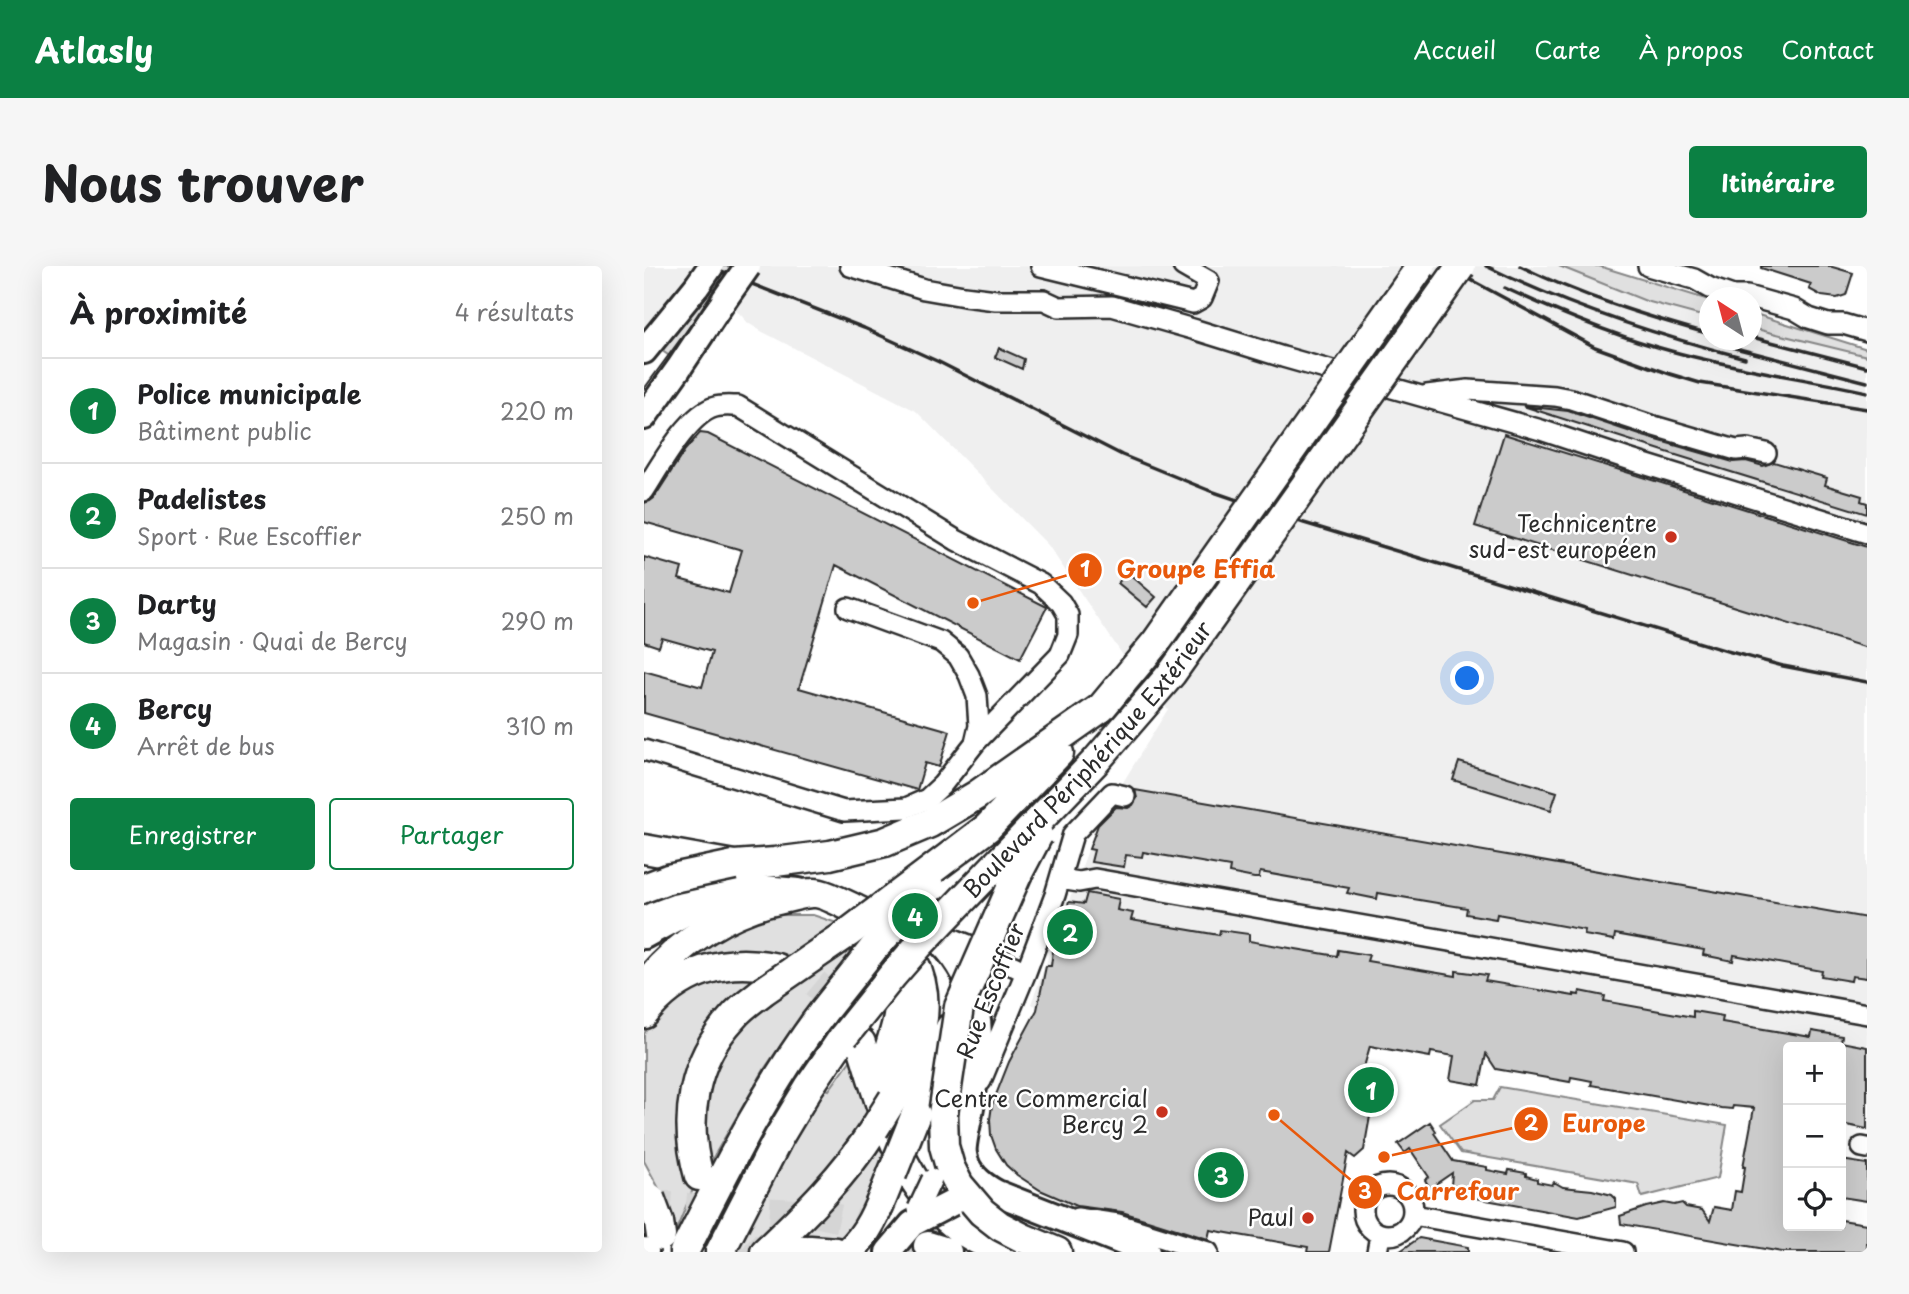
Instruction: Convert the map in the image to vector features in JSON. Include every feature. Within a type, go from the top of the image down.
[{"type":"highway","points":[[646,1192],[659,1222],[661,1236],[676,1251],[785,1066],[823,1012],[873,949],[1101,708],[1156,642],[1422,266]]},
{"type":"highway","name":"Boulevard Périphérique Extérieur","points":[[720,1252],[779,1137],[809,1087],[852,1040],[892,976],[1123,731],[1172,673],[1461,266]]},
{"type":"highway","points":[[644,888],[668,879],[727,875],[775,862],[830,855],[885,842],[919,828],[977,795],[1101,708]]},
{"type":"highway","points":[[848,1252],[877,1213],[959,1007],[1017,875],[1056,802]]},
{"type":"highway","points":[[699,1176],[691,1125],[693,1096],[696,1079],[723,1029],[741,1008],[762,992],[848,933],[988,828]]},
{"type":"highway","points":[[644,849],[727,875]]},
{"type":"highway","points":[[644,986],[659,966],[696,935],[736,914],[775,900],[815,892],[878,919],[896,934],[921,975],[925,1000],[918,1045],[886,1099],[874,1129],[841,1176],[765,1252]]},
{"type":"highway","points":[[644,1014],[667,990],[705,969],[734,964],[759,964],[777,968]]},
{"type":"highway","points":[[959,1007],[943,1114],[944,1146],[959,1185],[1014,1245]]},
{"type":"highway","points":[[852,1040],[886,1099],[889,1132],[930,1203],[975,1238],[1057,1252]]},
{"type":"main road","points":[[644,417],[748,266]]},
{"type":"main road","points":[[644,351],[704,276]]},
{"type":"main road","points":[[644,878],[727,875],[761,888],[860,898],[925,927],[951,953],[962,970],[975,1006],[979,1037],[964,1154],[980,1184],[1147,1252]]},
{"type":"main road","points":[[644,936],[686,913],[761,888]]},
{"type":"main road","points":[[888,1252],[926,1229],[952,1203],[974,1202],[1031,1219],[1112,1252]]},
{"type":"street","points":[[850,266],[924,289],[964,296],[996,300],[1044,300],[1059,307],[1112,306],[1541,430],[1867,533]]},
{"type":"street","points":[[1039,266],[1044,276],[1044,300]]},
{"type":"street","points":[[1039,266],[1193,303],[1202,298],[1209,281],[1183,266]]},
{"type":"street","points":[[1648,266],[1694,279],[1733,296],[1747,296],[1794,309],[1809,318],[1828,324],[1843,324],[1867,331]]},
{"type":"street","points":[[1419,396],[1468,390],[1555,396],[1736,450],[1766,453]]},
{"type":"street","points":[[644,491],[688,425],[715,407],[738,406],[956,540],[1041,584],[1061,603],[1068,615],[1068,635],[1060,655],[975,743],[942,785],[927,799],[906,808],[844,811],[644,750]]},
{"type":"street","points":[[848,608],[941,642],[958,656],[977,696],[979,726],[975,743]]},
{"type":"street","name":"Rue Escoffier","points":[[926,1229],[932,1179],[972,1102],[1026,972],[1073,834],[1112,793],[1125,796]]},
{"type":"street","points":[[1062,871],[1079,882],[1095,879],[1867,1014]]},
{"type":"street","points":[[644,917],[727,875]]},
{"type":"street","points":[[925,927],[1026,972]]},
{"type":"street","points":[[1389,1185],[1403,1189],[1410,1197],[1413,1215],[1410,1224],[1403,1231],[1378,1243],[1363,1216],[1363,1209],[1368,1194],[1376,1187],[1389,1185]]},
{"type":"street","points":[[1052,1214],[1118,1224],[1208,1252]]},
{"type":"street","points":[[1413,1215],[1623,1252]]},
{"type":"shaded area","points":[[644,266],[1602,266],[1699,297],[1699,350],[1762,350],[1762,316],[1867,349],[1867,1104],[1846,1100],[1846,1042],[1783,1042],[1783,1089],[1366,1019],[1059,1015],[1031,1004],[1098,823],[1168,709],[1124,657],[1048,545],[916,411],[761,331],[739,313],[682,282],[644,333]]},
{"type":"shaded area","points":[[718,266],[742,266],[677,361],[655,346]]},
{"type":"shaded area","points":[[1559,266],[1599,266],[1699,297],[1699,315],[1646,301]]},
{"type":"shaded area","points":[[1762,316],[1867,349],[1867,356],[1762,330]]},
{"type":"shaded area","points":[[774,915],[813,915],[840,924],[789,960],[680,969],[672,965],[733,927]]},
{"type":"shaded area","points":[[861,941],[801,1015],[765,1068],[707,1168],[701,1124],[717,1057],[760,1005]]},
{"type":"shaded area","points":[[769,974],[701,1042],[694,1187],[675,1233],[662,1194],[644,1161],[644,1034],[656,1015],[707,978]]},
{"type":"shaded area","points":[[855,1054],[874,1115],[862,1133],[752,1252],[737,1252],[802,1129],[826,1089],[829,1090]]},
{"type":"shaded area","points":[[1500,1087],[1727,1125],[1718,1178],[1642,1197],[1638,1184],[1461,1153],[1440,1124],[1475,1100],[1493,1100]]},
{"type":"shaded area","points":[[879,1143],[885,1160],[873,1195],[845,1244],[790,1240]]},
{"type":"building","points":[[1761,266],[1829,266],[1853,273],[1846,295],[1837,298],[1822,296],[1809,289],[1811,284]]},
{"type":"building","points":[[999,348],[1024,359],[1022,369],[995,357]]},
{"type":"building","points":[[1523,406],[1568,411],[1733,462],[1746,461],[1763,466],[1774,462],[1827,478],[1825,485],[1862,496],[1861,501],[1867,503],[1867,514],[1676,455]]},
{"type":"building","points":[[700,433],[708,434],[1047,607],[1020,659],[836,565],[799,688],[950,731],[939,767],[925,763],[917,790],[644,713],[644,671],[702,687],[712,652],[662,638],[659,647],[644,642],[644,557],[682,568],[679,579],[729,593],[742,550],[644,522],[644,503],[654,498],[685,450]]},
{"type":"building","name":"Technicentre sud-est européen","points":[[1504,434],[1867,547],[1867,648],[1475,526]]},
{"type":"building","points":[[1127,572],[1156,597],[1147,607],[1118,583]]},
{"type":"building","points":[[1459,762],[1557,792],[1551,810],[1453,780]]},
{"type":"building","points":[[1135,790],[1867,918],[1867,978],[1852,976],[1851,981],[1821,976],[1822,971],[1734,955],[1733,961],[1703,955],[1704,950],[1615,934],[1614,940],[1584,935],[1585,930],[1497,914],[1496,919],[1466,914],[1467,908],[1378,893],[1377,899],[1347,893],[1349,888],[1260,872],[1259,878],[1254,878],[1229,873],[1230,867],[1143,852],[1142,857],[1126,855],[1124,867],[1091,862],[1094,850],[1089,849],[1098,825],[1116,807],[1128,808],[1133,805],[1137,798]]},
{"type":"building","points":[[1087,893],[1119,899],[1117,910],[1133,913],[1131,920],[1219,935],[1220,930],[1249,934],[1249,941],[1337,956],[1338,950],[1369,955],[1367,961],[1456,976],[1456,971],[1487,975],[1485,981],[1574,996],[1579,995],[1580,991],[1605,996],[1604,1001],[1693,1017],[1693,1011],[1723,1016],[1722,1022],[1811,1037],[1812,1031],[1842,1036],[1841,1042],[1783,1042],[1783,1231],[1846,1231],[1846,1221],[1867,1224],[1867,1252],[1782,1252],[1621,1224],[1620,1216],[1664,1203],[1682,1203],[1686,1207],[1702,1210],[1710,1221],[1714,1207],[1732,1210],[1735,1191],[1741,1192],[1754,1108],[1721,1108],[1591,1085],[1592,1081],[1571,1077],[1570,1082],[1496,1069],[1486,1054],[1480,1085],[1450,1080],[1454,1056],[1431,1052],[1430,1057],[1370,1046],[1362,1074],[1365,1075],[1364,1080],[1371,1081],[1375,1088],[1364,1150],[1355,1158],[1348,1153],[1329,1252],[1307,1252],[1308,1247],[1210,1230],[1208,1239],[1122,1212],[1077,1206],[1040,1190],[1006,1165],[996,1149],[991,1135],[992,1105],[1009,1062],[1037,1010],[1046,966],[1051,966],[1054,943],[1069,902],[1084,904]]},
{"type":"building","points":[[1846,1043],[1867,1047],[1867,1129],[1846,1125]]},
{"type":"building","points":[[1430,1122],[1436,1131],[1434,1133],[1453,1161],[1508,1174],[1509,1170],[1526,1173],[1526,1176],[1537,1179],[1537,1182],[1552,1185],[1554,1182],[1563,1187],[1612,1195],[1616,1199],[1616,1207],[1579,1217],[1464,1196],[1465,1192],[1454,1190],[1451,1186],[1452,1173],[1430,1188],[1425,1180],[1429,1177],[1410,1149],[1405,1153],[1398,1144]]},
{"type":"building","points":[[1846,1161],[1867,1164],[1867,1201],[1846,1198]]},
{"type":"building","points":[[1419,1238],[1468,1247],[1468,1252],[1399,1252]]},
{"type":"tunnel","points":[[777,968],[801,974],[813,981],[836,1006],[861,1043]]},
{"type":"tunnel","points":[[644,1203],[819,1214],[851,1221],[928,1246]]},
{"type":"tunnel","points":[[718,1213],[731,1231],[755,1252]]},
{"type":"tram line","points":[[644,389],[734,266]]},
{"type":"railway","points":[[706,266],[864,328],[939,362],[1122,455],[1208,490],[1304,523],[1727,651],[1783,666],[1867,682]]},
{"type":"railway","points":[[1445,266],[1595,347],[1670,374],[1700,383],[1867,409]]},
{"type":"railway","points":[[1486,266],[1613,319],[1745,358]]},
{"type":"railway","points":[[1520,266],[1614,305],[1699,331]]},
{"type":"railway","points":[[1505,288],[1587,323],[1650,345],[1720,363],[1867,392]]},
{"type":"railway","points":[[1762,340],[1867,367]]},
{"type":"railway","points":[[1743,350],[1867,382]]},
{"type":"place","name":"Technicentre sud-est européen","points":[[1671,537]]},
{"type":"place","name":"Groupe Effia","points":[[973,603]]},
{"type":"place","name":"Bercy","points":[[915,916]]},
{"type":"place","name":"Padelistes","points":[[1070,932]]},
{"type":"place","name":"Police municipale","points":[[1371,1090]]},
{"type":"place","name":"Centre Commercial Bercy 2","points":[[1162,1112]]},
{"type":"place","name":"Carrefour","points":[[1274,1115]]},
{"type":"place","name":"Europe","points":[[1384,1157]]},
{"type":"place","name":"Darty","points":[[1221,1175]]},
{"type":"place","name":"Paul","points":[[1308,1218]]}]
